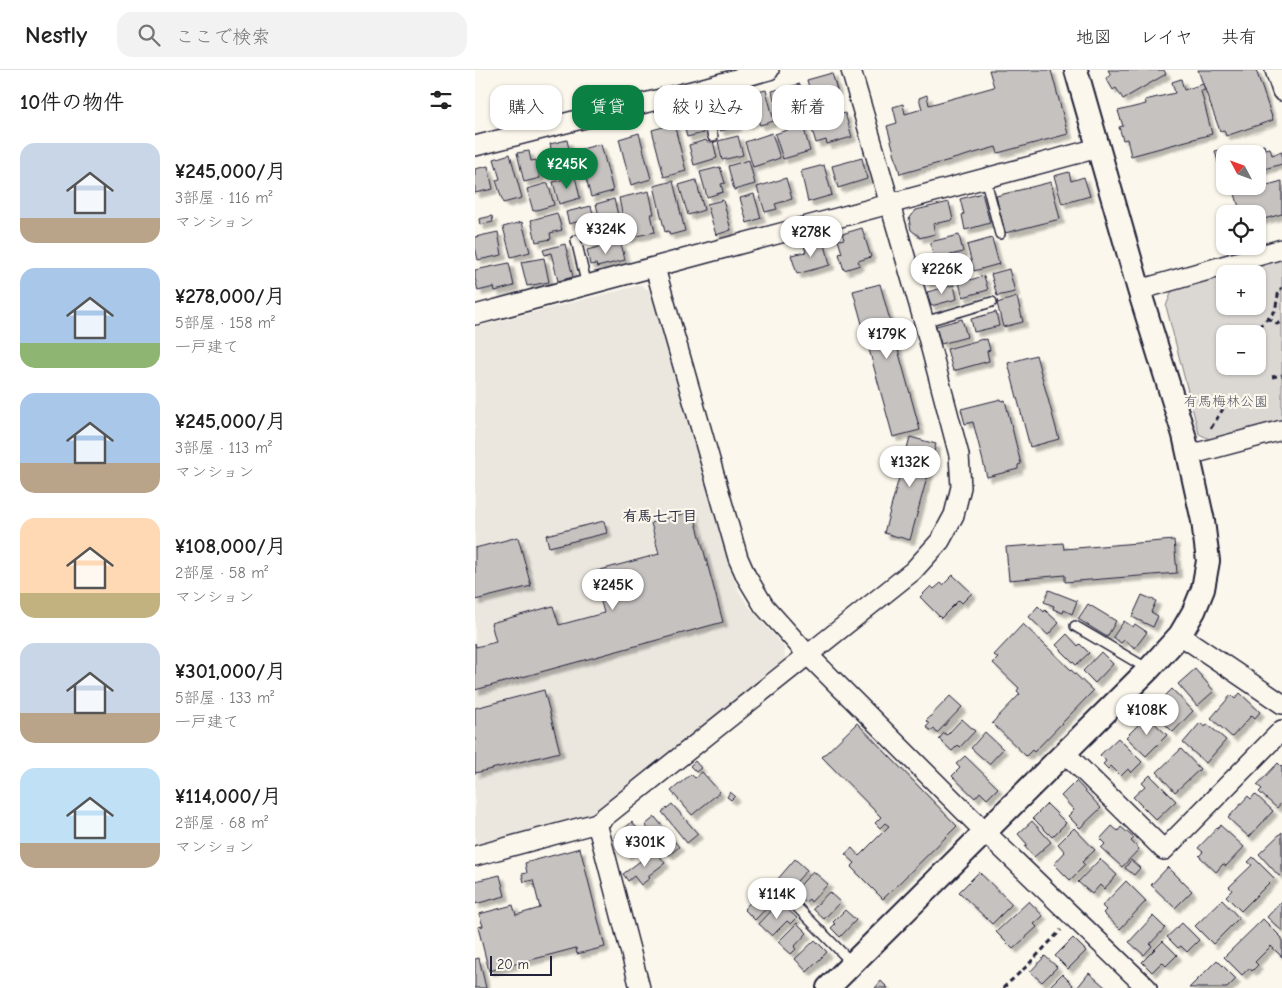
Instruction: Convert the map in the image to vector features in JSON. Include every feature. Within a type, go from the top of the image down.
[{"type":"street","points":[[715,85],[769,70]]},
{"type":"street","points":[[475,856],[597,823],[913,571],[940,542],[954,515],[961,487],[959,455],[891,203],[851,70]]},
{"type":"street","points":[[827,988],[1149,669],[1180,635],[1194,611],[1203,589],[1208,561],[1203,521],[1189,455],[1139,290],[1076,70]]},
{"type":"street","points":[[1275,70],[1282,91]]},
{"type":"street","points":[[475,146],[654,101]]},
{"type":"street","points":[[475,315],[1098,148]]},
{"type":"street","points":[[1139,290],[1282,249]]},
{"type":"street","points":[[655,268],[739,558],[746,576],[764,606],[807,654],[1074,918],[1138,985]]},
{"type":"street","points":[[1189,455],[1282,430]]},
{"type":"street","points":[[1180,635],[1282,704]]},
{"type":"street","points":[[1065,754],[1164,850],[1282,730]]},
{"type":"street","points":[[597,823],[640,988]]},
{"type":"lane","points":[[711,130],[713,137]]},
{"type":"lane","points":[[985,177],[1000,234]]},
{"type":"lane","points":[[577,240],[587,286]]},
{"type":"lane","points":[[924,322],[992,302]]},
{"type":"lane","points":[[1075,626],[1149,669]]},
{"type":"lane","points":[[787,898],[853,963]]},
{"type":"path","points":[[1261,325],[1275,312],[1279,290],[1282,288]]},
{"type":"path","points":[[1269,318],[1277,324],[1282,321]]},
{"type":"path","points":[[1272,377],[1282,375]]},
{"type":"path","points":[[1208,434],[1223,409]]},
{"type":"path","points":[[1003,988],[1074,918]]},
{"type":"shaded area","points":[[641,285],[654,293],[731,571],[739,591],[750,608],[784,647],[785,662],[592,816],[475,848],[475,327]]},
{"type":"green space","name":"有馬梅林公園","points":[[1282,258],[1282,422],[1212,440],[1199,434],[1166,306],[1172,291],[1216,278],[1216,315],[1266,315],[1266,265],[1259,265]]},
{"type":"building","points":[[989,70],[1051,70],[1068,134],[998,153],[996,147],[900,174],[887,126],[897,123],[893,107],[903,104],[905,114],[922,109],[919,98],[927,95],[929,105],[994,87]]},
{"type":"building","points":[[1108,70],[1164,70],[1166,74],[1123,99],[1116,88],[1113,90],[1106,78],[1111,75]]},
{"type":"building","points":[[1198,70],[1256,70],[1273,120],[1226,136],[1224,130],[1220,131]]},
{"type":"building","points":[[832,73],[836,85],[808,85],[807,80]]},
{"type":"building","points":[[1181,79],[1184,90],[1203,84],[1205,90],[1201,91],[1212,134],[1131,156],[1127,139],[1123,140],[1119,127],[1123,126],[1118,111],[1146,104],[1145,100],[1175,93],[1172,82]]},
{"type":"building","points":[[766,90],[772,113],[772,122],[762,124],[762,91]]},
{"type":"building","points":[[844,113],[852,137],[827,144],[826,140],[816,143],[812,130],[844,130]]},
{"type":"building","points":[[652,130],[676,130],[686,171],[664,177]]},
{"type":"building","points":[[685,130],[702,130],[703,133],[687,137]]},
{"type":"building","points":[[787,130],[804,130],[810,151],[783,159],[775,134]]},
{"type":"building","points":[[639,133],[651,179],[631,185],[619,139]]},
{"type":"building","points":[[772,133],[780,158],[753,167],[745,142]]},
{"type":"building","points":[[738,136],[743,155],[722,160],[718,141]]},
{"type":"building","points":[[567,140],[573,167],[556,171],[550,144]]},
{"type":"building","points":[[706,140],[707,142],[713,141],[717,158],[694,165],[689,145]]},
{"type":"building","points":[[601,144],[613,191],[591,197],[578,150]]},
{"type":"building","points":[[1270,148],[1272,155],[1282,152],[1282,164],[1266,168],[1266,149]]},
{"type":"building","points":[[529,151],[531,161],[536,160],[540,178],[524,182],[517,153]]},
{"type":"building","points":[[510,154],[522,198],[503,203],[496,180],[500,179],[494,159]]},
{"type":"building","points":[[862,158],[867,179],[838,188],[832,166]]},
{"type":"building","points":[[749,160],[755,184],[734,190],[728,166]]},
{"type":"building","points":[[824,165],[832,195],[808,202],[801,171]]},
{"type":"building","points":[[488,166],[493,189],[475,193],[475,169]]},
{"type":"building","points":[[720,167],[725,183],[721,184],[723,192],[707,197],[700,172]]},
{"type":"building","points":[[1069,172],[1071,181],[1084,177],[1090,196],[1062,204],[1054,176]]},
{"type":"building","points":[[575,176],[580,198],[559,204],[553,182]]},
{"type":"building","points":[[786,178],[792,199],[775,204],[777,209],[765,212],[757,187]]},
{"type":"building","points":[[696,180],[704,210],[688,215],[679,185]]},
{"type":"building","points":[[673,181],[685,231],[670,235],[668,231],[665,232],[654,186]]},
{"type":"building","points":[[1282,181],[1282,214],[1266,218],[1266,205],[1238,205],[1235,195],[1266,195],[1266,185]]},
{"type":"building","points":[[1051,182],[1060,219],[1005,233],[996,196]]},
{"type":"building","points":[[548,183],[554,205],[533,211],[527,189]]},
{"type":"building","points":[[649,191],[654,214],[651,214],[655,232],[627,238],[619,198]]},
{"type":"building","points":[[982,193],[990,223],[965,230],[962,215],[964,214],[960,199]]},
{"type":"building","points":[[754,194],[761,218],[747,223],[740,198]]},
{"type":"building","points":[[614,199],[621,227],[603,232],[596,204]]},
{"type":"building","points":[[723,200],[731,230],[716,235],[707,204]]},
{"type":"building","points":[[949,202],[953,220],[933,224],[935,234],[919,238],[911,230],[909,219],[916,210]]},
{"type":"building","points":[[591,206],[597,229],[583,233],[580,221],[569,224],[566,212]]},
{"type":"building","points":[[557,213],[562,230],[550,233],[551,239],[536,242],[531,220]]},
{"type":"building","points":[[492,216],[493,222],[480,225],[479,219]]},
{"type":"building","points":[[522,222],[530,252],[511,257],[503,227]]},
{"type":"building","points":[[862,228],[871,257],[858,261],[860,265],[844,270],[839,254],[842,253],[838,240],[844,239],[842,234]]},
{"type":"building","points":[[498,232],[502,255],[478,260],[475,237]]},
{"type":"building","points":[[959,235],[963,252],[934,259],[930,242]]},
{"type":"building","points":[[992,238],[999,264],[974,271],[967,245]]},
{"type":"building","points":[[820,242],[821,245],[825,244],[830,265],[797,274],[791,255],[806,252],[804,246]]},
{"type":"building","points":[[613,243],[613,245],[621,243],[625,260],[597,267],[596,264],[590,265],[587,250]]},
{"type":"building","points":[[565,244],[573,277],[558,281],[551,253],[545,255],[543,250]]},
{"type":"building","points":[[958,256],[962,275],[926,283],[921,265]]},
{"type":"building","points":[[544,258],[549,282],[527,286],[521,262]]},
{"type":"building","points":[[509,263],[514,286],[495,291],[494,287],[478,291],[475,270]]},
{"type":"building","points":[[1009,269],[1015,292],[997,296],[991,274]]},
{"type":"building","points":[[984,276],[988,290],[963,297],[959,283]]},
{"type":"building","points":[[880,284],[920,430],[893,437],[853,291]]},
{"type":"building","points":[[954,285],[957,299],[931,306],[927,292]]},
{"type":"building","points":[[1017,297],[1023,322],[1003,327],[997,303]]},
{"type":"building","points":[[996,312],[999,326],[974,332],[971,319]]},
{"type":"building","points":[[962,319],[967,337],[941,344],[936,326]]},
{"type":"building","points":[[987,339],[990,350],[987,351],[989,361],[953,371],[947,349]]},
{"type":"building","points":[[1036,355],[1059,439],[1030,447],[1008,363]]},
{"type":"building","points":[[1001,399],[1002,401],[1005,400],[1021,464],[1018,465],[1018,469],[987,477],[973,422],[965,424],[961,409]]},
{"type":"building","points":[[910,437],[936,444],[910,540],[884,533]]},
{"type":"building","points":[[693,511],[723,622],[475,690],[475,643],[476,647],[496,642],[491,623],[553,606],[559,625],[604,613],[593,572],[659,554],[651,523]]},
{"type":"building","points":[[604,521],[607,533],[549,547],[546,535]]},
{"type":"building","points":[[518,537],[531,586],[475,600],[475,548]]},
{"type":"building","points":[[1174,540],[1177,573],[1065,582],[1065,575],[1009,580],[1006,547],[1063,543],[1064,549]]},
{"type":"building","points":[[953,575],[972,593],[962,603],[959,600],[941,618],[920,597],[931,586],[934,589],[941,583],[943,585]]},
{"type":"building","points":[[1049,590],[1077,601],[1072,614],[1064,610],[1063,613],[1053,609],[1054,606],[1044,602]]},
{"type":"building","points":[[1142,595],[1156,601],[1151,612],[1158,616],[1153,627],[1132,617]]},
{"type":"building","points":[[1088,604],[1116,621],[1107,637],[1078,619]]},
{"type":"building","points":[[1038,606],[1059,623],[1048,635],[1029,617]]},
{"type":"building","points":[[1124,621],[1133,627],[1135,624],[1147,632],[1135,648],[1124,640],[1121,643],[1113,637]]},
{"type":"building","points":[[1023,624],[1093,691],[1034,752],[1032,750],[1026,756],[992,723],[1020,694],[1017,691],[1019,688],[993,663],[998,658],[994,655]]},
{"type":"building","points":[[1067,634],[1078,646],[1080,644],[1089,653],[1076,665],[1056,645]]},
{"type":"building","points":[[1101,652],[1113,664],[1095,683],[1083,671]]},
{"type":"building","points":[[1195,669],[1214,691],[1197,706],[1178,684]]},
{"type":"building","points":[[1172,689],[1193,711],[1173,732],[1151,710]]},
{"type":"building","points":[[544,690],[560,752],[475,773],[475,708]]},
{"type":"building","points":[[1240,693],[1260,712],[1255,718],[1252,715],[1232,737],[1211,718],[1231,695],[1235,699]]},
{"type":"building","points":[[950,696],[962,707],[937,733],[934,729],[931,731],[926,727],[929,724],[926,721]]},
{"type":"building","points":[[1147,716],[1167,735],[1146,756],[1126,737]]},
{"type":"building","points":[[962,719],[975,731],[960,747],[958,745],[952,751],[939,739],[944,733],[947,735]]},
{"type":"building","points":[[857,723],[957,826],[883,899],[851,867],[855,863],[845,854],[852,848],[859,856],[889,826],[885,823],[880,828],[875,823],[881,817],[822,757]]},
{"type":"building","points":[[1200,723],[1205,727],[1207,724],[1226,740],[1206,763],[1183,743]]},
{"type":"building","points":[[985,732],[1003,749],[989,764],[971,748]]},
{"type":"building","points":[[1118,738],[1142,762],[1131,773],[1128,769],[1121,776],[1111,766],[1108,769],[1103,764],[1106,761],[1100,755]]},
{"type":"building","points":[[1181,749],[1200,769],[1175,792],[1157,772]]},
{"type":"building","points":[[965,756],[998,788],[987,799],[980,792],[975,798],[952,776],[960,768],[956,764]]},
{"type":"building","points":[[695,761],[701,768],[696,772],[690,766]]},
{"type":"building","points":[[1278,763],[1282,767],[1282,802],[1277,808],[1259,792],[1262,789],[1257,785]]},
{"type":"building","points":[[702,772],[720,792],[692,815],[671,791],[691,774],[695,778]]},
{"type":"building","points":[[1150,775],[1176,801],[1156,820],[1133,797],[1145,786],[1142,783]]},
{"type":"building","points":[[1076,781],[1101,808],[1080,828],[1068,816],[1074,810],[1061,796]]},
{"type":"building","points":[[730,792],[735,796],[731,800],[727,797]]},
{"type":"building","points":[[1255,794],[1273,811],[1249,837],[1228,818],[1248,796],[1251,799]]},
{"type":"building","points":[[672,804],[698,834],[687,843],[662,812]]},
{"type":"building","points":[[1047,804],[1066,823],[1052,837],[1033,818]]},
{"type":"building","points":[[655,817],[679,847],[669,855],[645,825]]},
{"type":"building","points":[[1032,821],[1051,842],[1034,857],[1025,847],[1027,844],[1018,834]]},
{"type":"building","points":[[632,822],[648,842],[638,850],[636,847],[626,855],[615,836]]},
{"type":"building","points":[[1220,825],[1244,847],[1226,866],[1223,864],[1216,872],[1199,856],[1203,852],[1198,848]]},
{"type":"building","points":[[1112,826],[1118,831],[1121,827],[1134,838],[1131,841],[1139,849],[1122,867],[1101,848],[1105,844],[1100,839]]},
{"type":"building","points":[[1074,828],[1095,850],[1082,862],[1085,865],[1070,880],[1054,864],[1065,852],[1058,844]]},
{"type":"building","points":[[1282,832],[1282,873],[1279,876],[1259,854]]},
{"type":"building","points":[[580,848],[605,947],[577,954],[576,948],[489,971],[478,927],[483,926],[479,914],[513,905],[516,915],[540,908],[533,880],[524,882],[522,874],[527,873],[525,863]]},
{"type":"building","points":[[655,850],[665,863],[648,876],[650,878],[641,885],[634,876],[628,881],[623,874]]},
{"type":"building","points":[[1253,857],[1274,878],[1241,911],[1226,896],[1232,890],[1229,887],[1252,865],[1248,862]]},
{"type":"building","points":[[795,859],[807,870],[789,890],[777,880]]},
{"type":"building","points":[[1100,859],[1117,875],[1104,889],[1100,885],[1092,894],[1078,882]]},
{"type":"building","points":[[1131,860],[1140,868],[1134,875],[1125,868]]},
{"type":"building","points":[[1168,867],[1192,891],[1175,908],[1151,885]]},
{"type":"building","points":[[813,871],[828,884],[811,902],[809,899],[805,902],[794,892]]},
{"type":"building","points":[[979,872],[1012,904],[992,924],[959,892]]},
{"type":"building","points":[[500,875],[505,896],[475,904],[475,881]]},
{"type":"building","points":[[1126,881],[1146,901],[1120,929],[1103,913],[1106,910],[1102,906]]},
{"type":"building","points":[[768,883],[780,894],[755,920],[744,909]]},
{"type":"building","points":[[829,892],[840,902],[824,919],[813,909]]},
{"type":"building","points":[[1222,900],[1239,918],[1213,944],[1195,926]]},
{"type":"building","points":[[1029,901],[1043,916],[1034,924],[1037,927],[1013,949],[996,932]]},
{"type":"building","points":[[1282,901],[1282,931],[1267,917]]},
{"type":"building","points":[[776,906],[781,911],[785,907],[797,918],[791,924],[787,921],[772,936],[759,924]]},
{"type":"building","points":[[845,910],[856,920],[840,937],[831,928],[835,924],[833,922]]},
{"type":"building","points":[[1153,916],[1165,928],[1150,944],[1152,946],[1144,955],[1129,942]]},
{"type":"building","points":[[1263,919],[1282,938],[1282,957],[1271,946],[1255,962],[1258,965],[1252,971],[1249,968],[1242,975],[1224,957]]},
{"type":"building","points":[[797,923],[807,933],[794,947],[796,949],[791,954],[778,942]]},
{"type":"building","points":[[1182,923],[1199,940],[1187,952],[1181,946],[1178,948],[1167,937]]},
{"type":"building","points":[[1073,938],[1086,951],[1068,969],[1055,956]]},
{"type":"building","points":[[815,940],[827,952],[807,972],[795,959]]},
{"type":"building","points":[[1163,941],[1177,955],[1166,966],[1162,962],[1152,972],[1142,962]]},
{"type":"building","points":[[1045,956],[1057,967],[1042,982],[1030,972]]},
{"type":"building","points":[[479,958],[486,988],[475,988],[475,959]]},
{"type":"building","points":[[1217,960],[1236,979],[1227,988],[1189,988]]},
{"type":"building","points":[[1089,973],[1106,988],[1077,988]]},
{"type":"building","points":[[1062,974],[1073,985],[1070,988],[1048,988]]},
{"type":"building","points":[[881,981],[888,988],[875,988]]},
{"type":"district","name":"有馬七丁目","points":[[660,516]]}]
